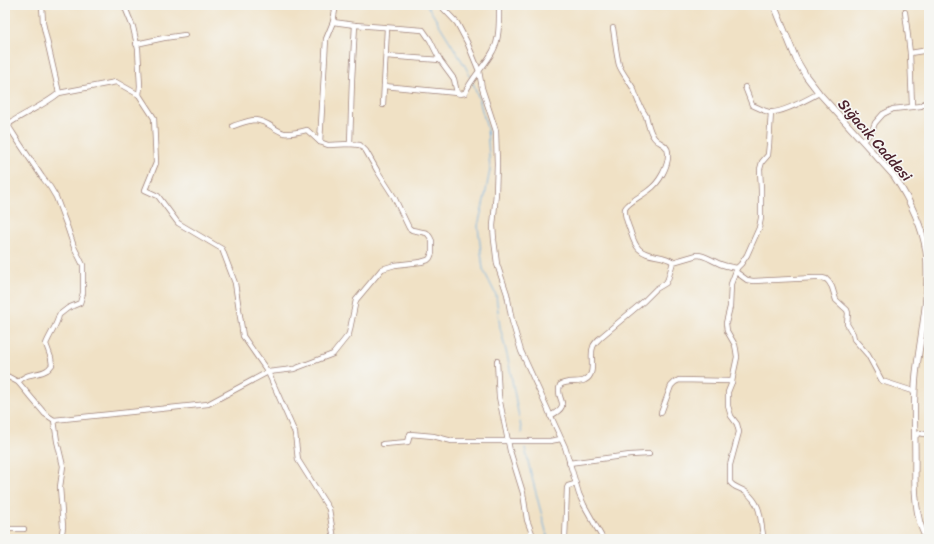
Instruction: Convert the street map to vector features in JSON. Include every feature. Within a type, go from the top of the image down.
[{"type":"main road","name":"Sığacık Caddesi","points":[[774,5],[796,60],[806,76],[819,93],[894,176],[903,189],[912,207],[919,222],[923,236],[928,267],[928,286],[914,394],[915,490],[919,520],[926,539]]},
{"type":"street","points":[[42,5],[43,23],[60,93]]},
{"type":"street","points":[[124,5],[133,27],[136,44],[140,86],[139,95]]},
{"type":"street","points":[[320,142],[326,39],[333,22],[335,10],[332,5]]},
{"type":"street","points":[[440,5],[457,23],[468,42],[479,71],[482,88],[496,131],[497,164],[493,226],[497,264],[507,294],[512,321],[521,351],[565,447],[575,484],[584,505],[604,539]]},
{"type":"street","points":[[384,86],[460,94],[465,93],[470,83],[493,51],[498,34],[499,5]]},
{"type":"street","points":[[905,12],[910,53],[912,106]]},
{"type":"street","points":[[333,22],[423,30],[440,60],[454,79],[457,93]]},
{"type":"street","points":[[350,144],[355,25]]},
{"type":"street","points":[[383,105],[387,28]]},
{"type":"street","points":[[613,28],[620,66],[634,90],[653,138],[666,146],[668,154],[668,161],[658,180],[650,190],[627,207],[625,213],[636,245],[639,249],[649,254],[663,257],[672,262],[701,255],[719,264],[737,270],[747,280],[753,282],[815,278],[822,278],[826,280],[832,287],[836,300],[847,310],[847,324],[853,334],[854,340],[868,355],[882,381],[913,391],[914,394]]},
{"type":"street","points":[[136,44],[185,35]]},
{"type":"street","points":[[910,53],[929,50]]},
{"type":"street","points":[[386,56],[440,60]]},
{"type":"street","points":[[18,382],[29,374],[46,371],[52,365],[46,344],[57,323],[59,315],[68,308],[80,303],[83,293],[83,264],[74,248],[56,197],[10,127],[10,123],[60,93],[116,82],[139,95],[154,118],[156,163],[145,190],[158,196],[178,223],[222,249],[235,283],[243,336],[268,372],[295,433],[298,460],[329,510],[334,539]]},
{"type":"street","points":[[745,87],[752,105],[770,112],[784,110],[795,106],[819,93]]},
{"type":"street","points":[[863,141],[871,133],[875,123],[883,114],[912,106],[921,106],[929,99]]},
{"type":"street","points":[[764,539],[761,514],[758,506],[745,491],[734,486],[730,482],[730,465],[740,432],[738,424],[731,416],[728,406],[728,392],[732,382],[737,358],[735,345],[727,332],[726,323],[730,307],[731,284],[737,270],[747,255],[759,228],[761,218],[760,169],[762,162],[768,155],[770,112]]},
{"type":"street","points":[[5,375],[18,382],[45,414],[54,420],[208,404],[268,372],[294,369],[333,354],[349,334],[356,300],[382,269],[395,265],[421,262],[430,258],[432,252],[432,241],[430,237],[427,234],[409,228],[394,196],[366,151],[360,145],[328,145],[320,142],[306,130],[294,133],[284,133],[267,123],[254,120],[233,126]]},
{"type":"street","points":[[550,416],[558,412],[563,405],[559,391],[560,385],[564,382],[583,381],[587,379],[592,370],[592,352],[595,344],[601,337],[668,280],[672,262]]},
{"type":"street","points":[[497,361],[499,397],[510,451],[523,493],[528,520],[534,539]]},
{"type":"street","points":[[661,413],[671,386],[674,382],[679,380],[732,382]]},
{"type":"street","points":[[54,420],[63,466],[60,487],[64,527],[61,539]]},
{"type":"street","points":[[915,436],[920,433],[929,434]]},
{"type":"street","points":[[383,444],[408,442],[410,434],[433,436],[452,441],[550,441],[561,439]]},
{"type":"street","points":[[569,462],[624,455],[649,454]]},
{"type":"street","points":[[565,539],[567,488],[568,486],[575,484]]},
{"type":"street","points":[[5,529],[24,529]]},
{"type":"waterway","points":[[427,5],[471,78]]},
{"type":"waterway","points":[[473,83],[487,128],[490,170],[478,226],[483,269],[496,295],[500,327],[508,359],[522,433]]},
{"type":"waterway","points":[[525,448],[548,539]]}]
